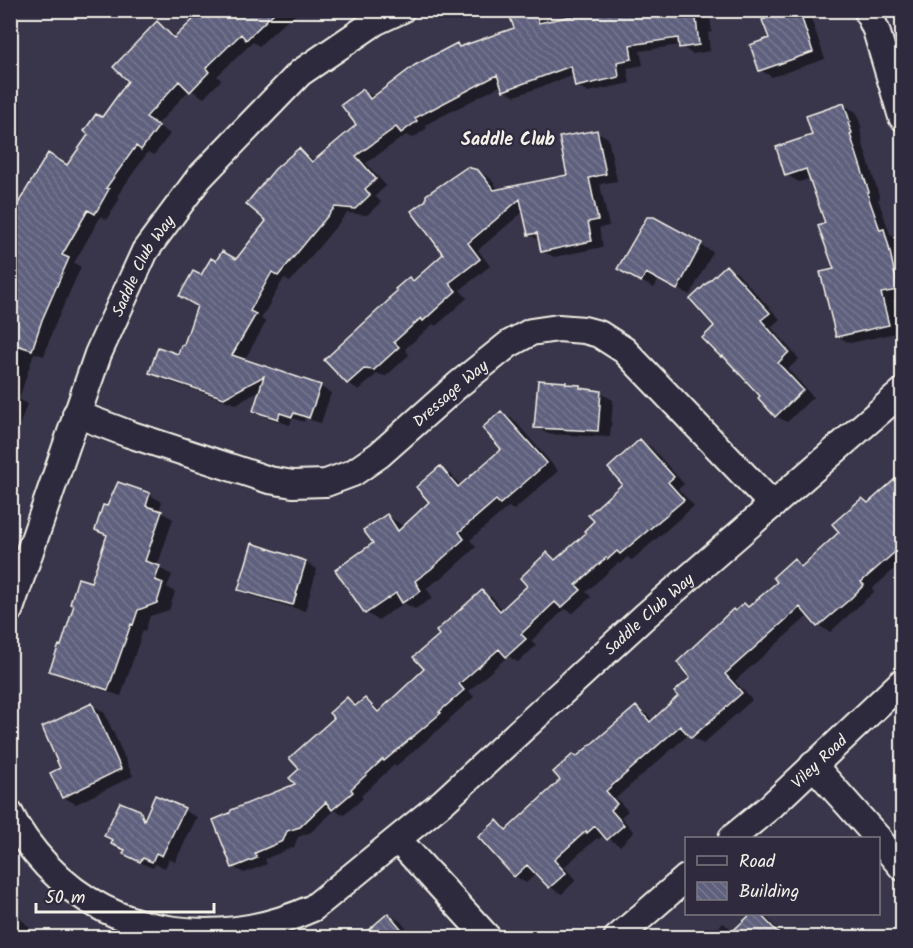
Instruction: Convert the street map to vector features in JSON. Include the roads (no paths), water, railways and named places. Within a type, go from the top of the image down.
[{"type":"street","name":"Saddle Club Way","points":[[10,609],[98,354],[145,251],[199,178],[300,73],[375,22],[401,10]]},
{"type":"street","points":[[867,10],[876,30],[903,117]]},
{"type":"street","name":"Dressage Way","points":[[76,414],[269,480],[293,484],[326,483],[353,473],[379,455],[459,384],[509,344],[531,332],[558,328],[584,330],[599,334],[624,350],[773,505]]},
{"type":"street","name":"Saddle Club Way","points":[[10,814],[36,854],[63,882],[98,907],[130,923],[193,935],[249,931],[297,916],[313,908],[444,801],[645,616],[903,392]]},
{"type":"street","name":"Viley Road","points":[[733,837],[903,682]]},
{"type":"street","points":[[813,765],[876,837]]},
{"type":"street","points":[[398,840],[488,938]]},
{"type":"street","points":[[880,841],[903,867]]},
{"type":"street","points":[[616,938],[685,880]]},
{"type":"district","name":"Saddle Club","points":[[508,139]]}]
